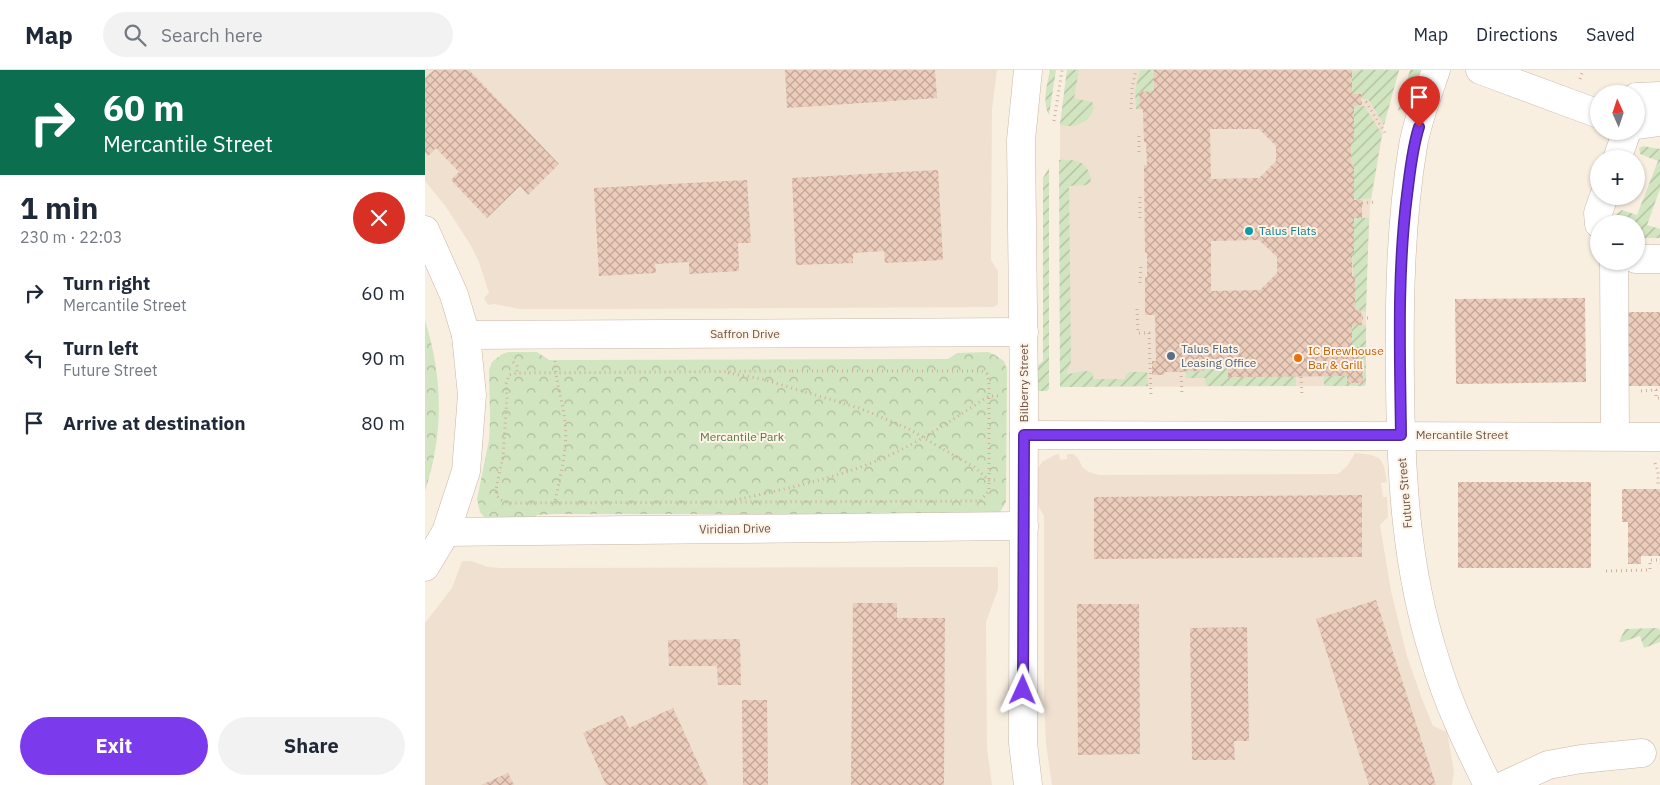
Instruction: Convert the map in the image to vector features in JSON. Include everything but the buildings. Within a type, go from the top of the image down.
[{"type":"street","name":"Bilberry Street","points":[[1028,70],[1021,140],[1024,332],[1023,743],[1028,785]]},
{"type":"street","name":"Future Street","points":[[1436,70],[1413,144],[1403,234],[1399,325],[1404,506],[1414,579],[1433,656],[1462,733],[1488,785]]},
{"type":"street","points":[[1480,70],[1540,80],[1564,101],[1590,111]]},
{"type":"street","points":[[1645,97],[1660,96]]},
{"type":"street","points":[[1564,101],[1590,100]]},
{"type":"street","points":[[1645,124],[1660,122]]},
{"type":"street","points":[[425,230],[454,295],[466,335],[472,395],[466,471],[446,532],[425,567]]},
{"type":"street","points":[[1645,259],[1660,259]]},
{"type":"street","points":[[1614,270],[1615,436]]},
{"type":"street","name":"Saffron Drive","points":[[466,335],[1024,332]]},
{"type":"street","name":"Mercantile Street","points":[[1024,435],[1660,437]]},
{"type":"street","name":"Viridian Drive","points":[[446,532],[1024,526]]},
{"type":"street","points":[[1505,785],[1548,765],[1581,759],[1642,753]]},
{"type":"path","points":[[1054,121],[1062,70]]},
{"type":"path","points":[[1131,109],[1131,88],[1136,70]]},
{"type":"path","points":[[1361,103],[1366,102],[1387,136]]},
{"type":"path","points":[[1139,136],[1139,154]]},
{"type":"path","points":[[1140,197],[1140,221]]},
{"type":"path","points":[[1362,203],[1376,202]]},
{"type":"path","points":[[1140,283],[1141,263]]},
{"type":"path","points":[[1137,309],[1138,333],[1149,333],[1151,396]]},
{"type":"path","points":[[1361,318],[1371,318]]},
{"type":"path","points":[[512,360],[517,366],[517,372]]},
{"type":"path","points":[[555,360],[555,372],[565,423],[563,469],[555,508]]},
{"type":"path","points":[[982,371],[987,374],[989,380],[989,491],[980,501],[509,503],[501,500],[497,496],[496,490],[503,456],[506,428],[506,384],[509,375],[517,372],[555,372],[982,371]]},
{"type":"path","points":[[1181,371],[1182,396]]},
{"type":"path","points":[[721,372],[762,379],[859,408],[907,428],[974,467],[989,480]]},
{"type":"path","points":[[1301,376],[1302,396]]},
{"type":"path","points":[[502,381],[506,384]]},
{"type":"path","points":[[727,501],[803,485],[890,455],[939,429],[989,396]]},
{"type":"path","points":[[1658,471],[1658,485],[1660,485]]},
{"type":"path","points":[[1606,571],[1650,570],[1649,560],[1660,560]]},
{"type":"shaded area","points":[[425,70],[997,70],[992,109],[991,260],[998,271],[998,304],[994,307],[613,309],[519,309],[494,304],[488,305],[484,298],[489,293],[479,262],[470,244],[446,207],[425,181]]},
{"type":"shaded area","name":"Talus Flats","points":[[1067,70],[1399,70],[1384,125],[1370,207],[1366,289],[1366,384],[1364,386],[1060,387],[1060,125]]},
{"type":"shaded area","points":[[1355,453],[1372,455],[1380,459],[1384,466],[1387,482],[1381,483],[1383,497],[1387,497],[1388,517],[1380,525],[1391,591],[1407,656],[1422,699],[1433,726],[1447,732],[1454,771],[1452,785],[1052,785],[1046,744],[1044,699],[1044,516],[1036,502],[1036,477],[1042,462],[1055,455],[1059,454],[1060,460],[1067,459],[1067,454],[1073,454],[1078,458],[1083,468],[1099,475],[1338,474],[1348,465]]},
{"type":"shaded area","points":[[462,561],[471,561],[488,567],[501,568],[997,567],[998,589],[986,622],[987,748],[992,785],[425,785],[425,623],[452,588]]},
{"type":"green space","points":[[1050,70],[1056,70],[1049,115],[1045,99]]},
{"type":"green space","points":[[1067,70],[1079,70],[1074,98],[1092,102],[1094,108],[1085,121],[1071,126],[1060,125]]},
{"type":"green space","points":[[1140,70],[1154,70],[1154,91],[1139,92],[1140,109],[1136,109],[1135,91]]},
{"type":"green space","points":[[1399,70],[1384,125],[1368,99],[1361,99],[1361,94],[1352,94],[1352,71]]},
{"type":"green space","points":[[1410,70],[1420,70],[1410,105],[1398,111]]},
{"type":"green space","points":[[1354,106],[1364,106],[1382,134],[1371,198],[1354,200],[1354,165],[1351,164],[1351,140],[1354,141]]},
{"type":"green space","points":[[1643,146],[1660,149],[1660,189],[1647,225],[1660,229],[1660,238],[1645,238],[1645,215],[1637,215],[1641,205],[1645,205],[1645,194],[1658,161],[1645,156],[1645,150],[1639,150],[1639,148]]},
{"type":"green space","points":[[1059,160],[1072,160],[1081,163],[1088,170],[1091,182],[1086,185],[1069,186],[1071,360],[1067,374],[1086,371],[1093,373],[1093,379],[1125,379],[1129,372],[1147,372],[1148,386],[1060,387]]},
{"type":"green space","points":[[1049,168],[1049,389],[1047,391],[1038,391],[1036,367],[1043,361],[1043,178]]},
{"type":"green space","points":[[1622,210],[1637,215],[1616,215]]},
{"type":"green space","points":[[1354,218],[1369,218],[1366,312],[1355,310],[1352,253],[1354,252]]},
{"type":"green space","points":[[425,320],[435,363],[439,406],[436,448],[425,491]]},
{"type":"green space","points":[[1352,325],[1366,325],[1366,384],[1364,386],[1324,386],[1324,376],[1347,376],[1362,383],[1360,347],[1352,347]]},
{"type":"green space","name":"Mercantile Park","points":[[508,352],[537,352],[549,360],[563,360],[948,359],[957,353],[988,352],[1004,361],[1007,369],[1006,502],[999,514],[555,514],[537,515],[530,521],[485,518],[480,512],[477,499],[489,440],[489,370],[492,362]]},
{"type":"green space","points":[[1204,359],[1225,359],[1228,362],[1228,377],[1296,376],[1296,386],[1206,386],[1205,378],[1186,378],[1186,372],[1204,371]]},
{"type":"green space","points":[[1657,628],[1660,630],[1660,642],[1644,648],[1640,636],[1619,642],[1625,629]]},
{"type":"place","name":"Talus Flats","points":[[1249,231]]},
{"type":"place","name":"Talus Flats Leasing Office","points":[[1171,356]]},
{"type":"place","name":"IC Brewhouse Bar & Grill","points":[[1298,358]]},
{"type":"route","points":[[1023,690],[1024,435],[1401,435],[1399,325],[1403,234],[1413,144],[1419,127]]}]
